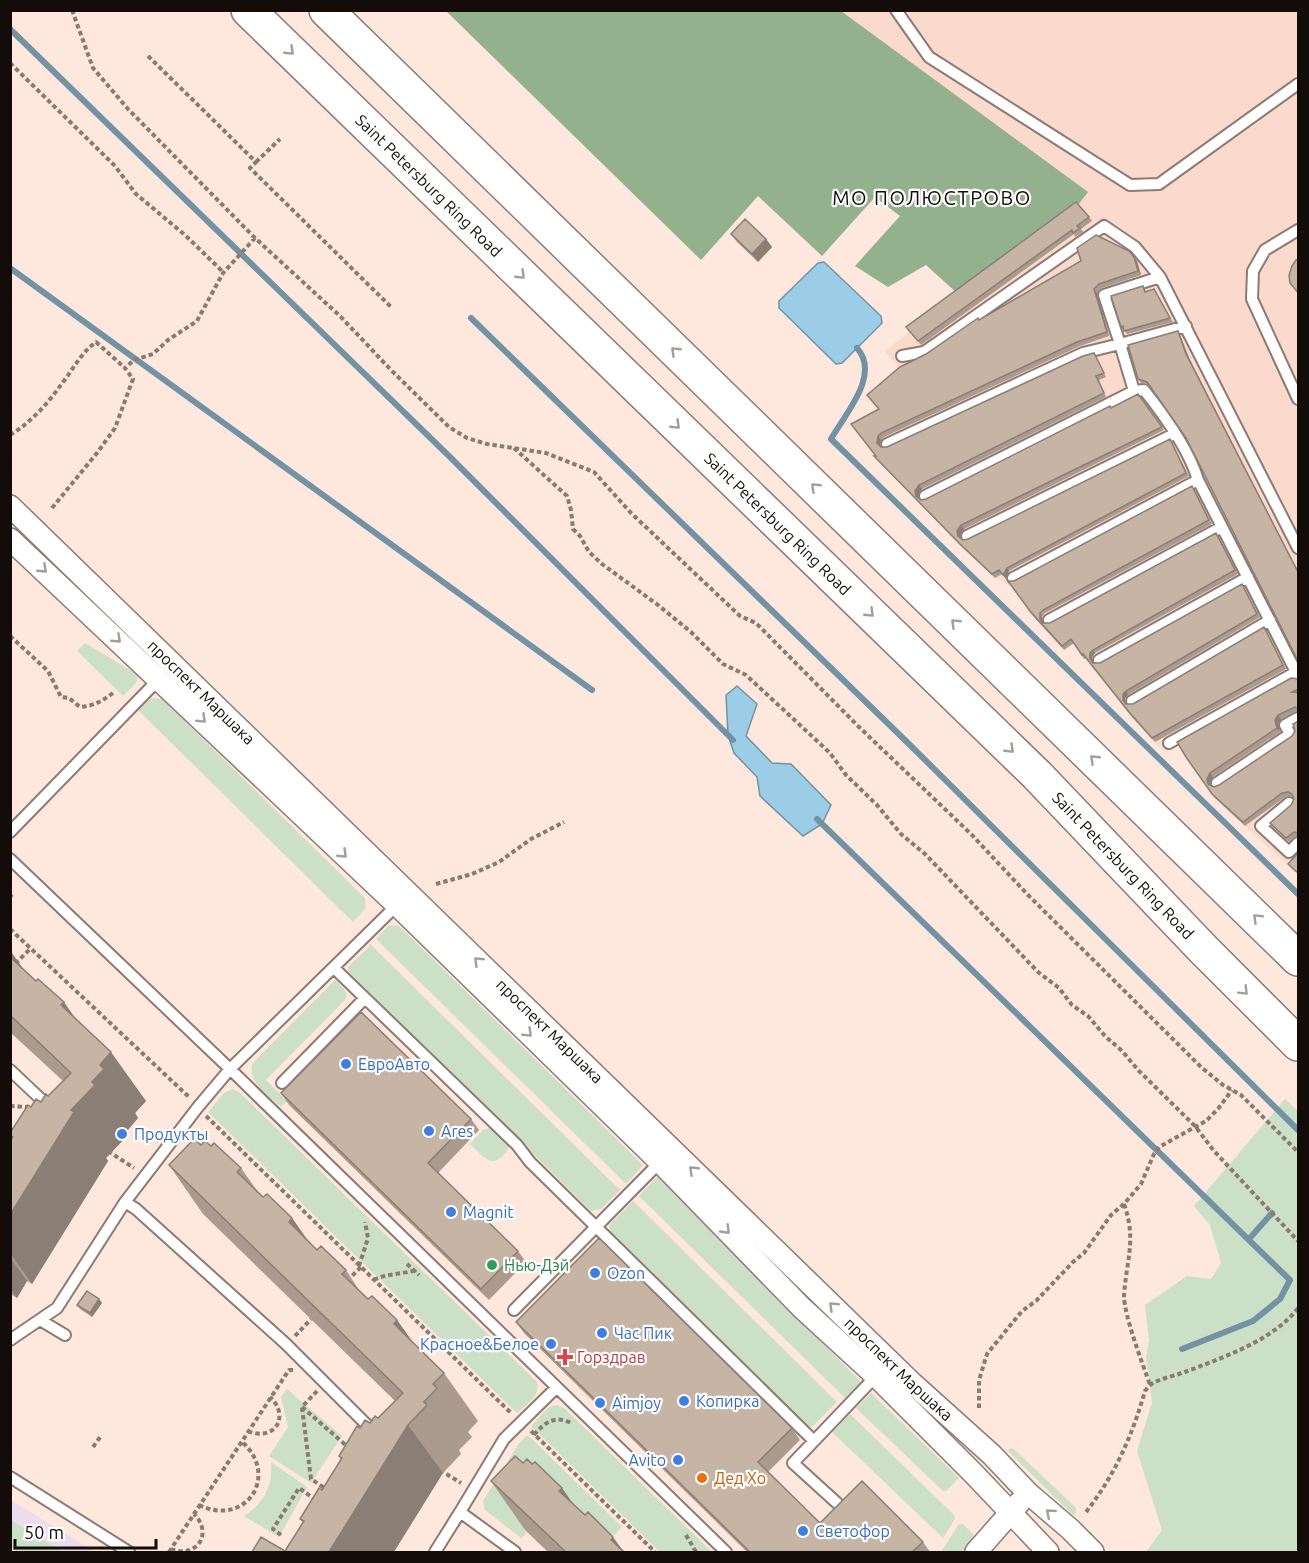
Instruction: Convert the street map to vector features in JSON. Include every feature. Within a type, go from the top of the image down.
[{"type":"highway","name":"Saint Petersburg Ring Road","points":[[248,10],[1037,775],[1203,950],[1299,1044]]},
{"type":"highway","points":[[326,10],[1299,959]]},
{"type":"street","name":"проспект Маршака","points":[[10,507],[912,1383],[992,1455],[1028,1493],[1093,1552]]},
{"type":"street","name":"проспект Маршака","points":[[10,539],[397,905],[660,1162],[802,1308],[876,1376],[1048,1552]]},
{"type":"street","points":[[976,1552],[1028,1493]]},
{"type":"lane","points":[[896,10],[929,57],[1130,185],[1159,184],[1299,84]]},
{"type":"lane","points":[[902,356],[924,352],[1104,226],[1135,247],[1160,277],[1299,548]]},
{"type":"lane","points":[[1299,230],[1265,250],[1253,272],[1252,299],[1299,399]]},
{"type":"lane","points":[[1134,391],[1104,295],[1160,277]]},
{"type":"lane","points":[[887,444],[1083,353],[1186,326]]},
{"type":"lane","points":[[925,496],[1134,391],[1144,390],[1162,411],[1195,469],[1198,480],[1297,674],[1168,742]]},
{"type":"lane","points":[[967,536],[1174,434]]},
{"type":"lane","points":[[1013,578],[1198,480]]},
{"type":"lane","points":[[1049,620],[1222,526]]},
{"type":"lane","points":[[1099,660],[1248,577]]},
{"type":"lane","points":[[1132,701],[1270,620]]},
{"type":"lane","points":[[10,832],[159,679]]},
{"type":"lane","points":[[1217,783],[1290,734],[1285,725],[1299,718]]},
{"type":"lane","points":[[1289,803],[1261,826],[1289,852],[1299,843]]},
{"type":"lane","points":[[10,859],[230,1069],[726,1552]]},
{"type":"lane","points":[[10,1340],[57,1308],[125,1202],[230,1069],[397,905]]},
{"type":"lane","points":[[333,968],[517,1145],[530,1162],[814,1441]]},
{"type":"lane","points":[[282,1083],[365,998]]},
{"type":"lane","points":[[10,1070],[45,1103],[46,1122]]},
{"type":"lane","points":[[514,1310],[660,1162]]},
{"type":"lane","points":[[125,1202],[136,1209],[286,1344],[368,1426],[373,1436],[373,1448]]},
{"type":"lane","points":[[40,1320],[65,1335]]},
{"type":"lane","points":[[837,1503],[793,1463],[876,1376]]},
{"type":"lane","points":[[435,1552],[504,1439],[556,1388]]},
{"type":"lane","points":[[10,1477],[129,1552]]},
{"type":"lane","points":[[460,1512],[515,1552]]},
{"type":"path","points":[[72,10],[93,68],[104,82],[255,238],[341,317],[449,427],[467,438],[487,444],[546,453],[594,472],[631,513],[740,616],[756,623],[907,775],[971,834],[1028,895],[1201,1067],[1241,1095],[1299,1152]]},
{"type":"path","points":[[148,56],[256,162]]},
{"type":"path","points":[[10,63],[115,166],[136,194],[185,235],[223,273]]},
{"type":"path","points":[[280,139],[250,168],[392,308]]},
{"type":"path","points":[[125,368],[134,360],[153,354],[168,340],[196,321],[223,273],[255,238]]},
{"type":"path","points":[[10,435],[24,427],[37,414],[86,350],[96,342],[125,368],[133,379],[115,428],[52,508]]},
{"type":"path","points":[[514,448],[567,496],[573,529],[589,552],[658,605],[723,664],[746,675],[830,753],[846,775],[877,805],[901,834],[925,854],[1038,972],[1059,988],[1072,1005],[1088,1016],[1195,1126],[1214,1151],[1299,1241]]},
{"type":"path","points":[[10,636],[48,671],[61,697],[69,698],[80,706],[91,706],[102,702],[113,693]]},
{"type":"path","points":[[436,884],[472,874],[499,861],[531,839],[564,822]]},
{"type":"path","points":[[10,928],[198,1107],[655,1552]]},
{"type":"path","points":[[10,969],[31,948]]},
{"type":"path","points":[[979,1408],[979,1380],[987,1354],[1022,1311],[1036,1301],[1084,1253],[1111,1215],[1141,1184],[1159,1147],[1206,1121],[1232,1090]]},
{"type":"path","points":[[100,1146],[135,1169]]},
{"type":"path","points":[[1124,1204],[1131,1232],[1131,1251],[1124,1297],[1150,1385]]},
{"type":"path","points":[[345,1284],[360,1266],[368,1238],[365,1222]]},
{"type":"path","points":[[375,1280],[413,1270]]},
{"type":"path","points":[[1086,1512],[1112,1476],[1121,1459],[1145,1391],[1150,1385],[1249,1344],[1280,1327],[1299,1308]]},
{"type":"path","points":[[293,1337],[311,1319]]},
{"type":"path","points":[[194,1514],[203,1529],[202,1539],[197,1546],[188,1551],[170,1551],[241,1441],[289,1370],[298,1370]]},
{"type":"path","points":[[317,1390],[302,1407],[311,1479],[328,1490]]},
{"type":"path","points":[[248,1431],[256,1435],[264,1435],[277,1426],[280,1419],[279,1411],[276,1403],[270,1397]]},
{"type":"path","points":[[302,1407],[353,1451]]},
{"type":"path","points":[[534,1435],[543,1423],[551,1420],[561,1419],[570,1422],[576,1428]]},
{"type":"path","points":[[93,1448],[101,1436]]},
{"type":"path","points":[[199,1505],[208,1510],[228,1511],[238,1508],[253,1494],[259,1475],[258,1465],[255,1456],[241,1441]]},
{"type":"path","points":[[436,1467],[465,1485]]},
{"type":"path","points":[[282,1535],[273,1529],[299,1488],[320,1502]]},
{"type":"path","points":[[679,1528],[687,1536],[694,1552]]},
{"type":"shaded area","points":[[841,11],[1298,11],[1298,875],[1215,798],[1178,744],[1166,752],[1155,742],[1084,659],[1074,643],[1064,650],[1011,586],[995,578],[964,549],[877,460],[854,428],[881,413],[870,399],[902,371],[885,351],[1087,192]]},
{"type":"shaded area","points":[[11,1500],[95,1552],[11,1552]]},
{"type":"green space","points":[[446,11],[841,11],[1088,192],[1078,205],[958,294],[926,265],[888,287],[855,266],[900,216],[875,197],[822,256],[758,196],[701,260]]},
{"type":"green space","points":[[85,643],[138,675],[136,683],[123,696],[77,651]]},
{"type":"green space","points":[[151,698],[162,699],[365,898],[366,908],[353,922],[138,710]]},
{"type":"green space","points":[[389,925],[399,926],[643,1165],[626,1184],[376,939]]},
{"type":"green space","points":[[370,944],[620,1190],[601,1209],[591,1211],[349,972],[348,967]]},
{"type":"green space","points":[[335,980],[345,991],[345,1000],[266,1080],[287,1101],[281,1107],[256,1083],[252,1064]]},
{"type":"green space","points":[[233,1089],[239,1092],[537,1382],[537,1391],[529,1403],[517,1413],[208,1112],[224,1093]]},
{"type":"green space","points":[[1285,1099],[1298,1111],[1298,1552],[1146,1552],[1162,1530],[1137,1451],[1152,1403],[1146,1357],[1149,1341],[1145,1305],[1187,1276],[1211,1279],[1221,1263],[1210,1225],[1194,1206]]},
{"type":"green space","points":[[490,1128],[502,1136],[509,1148],[494,1161],[485,1158],[470,1144],[483,1130]]},
{"type":"green space","points":[[658,1176],[861,1382],[845,1398],[639,1196]]},
{"type":"green space","points":[[633,1201],[837,1402],[813,1426],[806,1427],[610,1233],[609,1225]]},
{"type":"green space","points":[[287,1389],[342,1436],[311,1483],[269,1456],[288,1427],[281,1397]]},
{"type":"green space","points":[[871,1393],[959,1478],[946,1491],[943,1491],[856,1408]]},
{"type":"green space","points":[[556,1405],[564,1408],[712,1552],[660,1552],[531,1426],[549,1407]]},
{"type":"green space","points":[[850,1414],[954,1515],[955,1519],[943,1538],[832,1432]]},
{"type":"green space","points":[[528,1435],[622,1527],[605,1545],[554,1500],[524,1530],[527,1533],[521,1538],[485,1510],[483,1501],[520,1442]]},
{"type":"green space","points":[[1010,1448],[1014,1449],[1076,1508],[1073,1515],[1008,1451]]},
{"type":"green space","points":[[271,1462],[307,1487],[279,1537],[244,1516],[257,1506],[266,1494],[269,1487]]},
{"type":"green space","points":[[10,1520],[63,1552],[16,1552],[11,1549]]},
{"type":"green space","points":[[959,1524],[963,1524],[974,1535],[963,1552],[941,1552]]},
{"type":"water","points":[[824,262],[881,316],[882,323],[842,363],[836,364],[779,308],[779,301],[818,263]]},
{"type":"water","points":[[737,686],[757,704],[746,736],[772,763],[791,764],[831,805],[822,824],[803,836],[760,796],[757,777],[734,753],[728,735],[726,695]]},
{"type":"building","points":[[1076,202],[1089,217],[1077,226],[1080,228],[1073,233],[1072,230],[918,341],[906,327]]},
{"type":"building","points":[[745,219],[766,239],[752,254],[731,234]]},
{"type":"building","points":[[1096,235],[1129,251],[1134,257],[1138,271],[1099,284],[1094,289],[1107,332],[1077,342],[881,433],[877,443],[881,447],[887,447],[1083,356],[1094,353],[1104,373],[1096,376],[1104,393],[919,485],[915,491],[916,496],[921,500],[926,499],[1138,394],[1162,427],[961,525],[957,531],[958,536],[963,540],[968,539],[1170,439],[1186,473],[1007,568],[1003,575],[999,570],[992,574],[874,456],[876,456],[851,424],[879,409],[867,395],[900,367],[926,354],[978,318],[979,320],[1081,261],[1077,248]]},
{"type":"building","points":[[1299,259],[1299,294],[1290,283],[1289,275],[1292,266]]},
{"type":"building","points":[[1143,286],[1145,292],[1154,289],[1170,318],[1124,331],[1111,296]]},
{"type":"building","points":[[1178,331],[1186,354],[1299,574],[1299,663],[1186,438],[1147,382],[1138,379],[1128,345]]},
{"type":"building","points":[[1192,486],[1209,520],[1040,613],[1043,623],[1050,623],[1216,533],[1235,570],[1093,650],[1090,653],[1090,659],[1093,663],[1100,663],[1242,584],[1257,614],[1126,691],[1123,694],[1123,700],[1126,704],[1133,704],[1264,627],[1283,665],[1152,738],[1071,639],[1062,646],[1030,611],[1008,581],[1014,581]]},
{"type":"building","points":[[1291,678],[1299,679],[1299,689],[1292,692],[1299,693],[1299,709],[1295,707],[1278,715],[1275,720],[1277,728],[1210,773],[1207,779],[1208,784],[1214,787],[1219,785],[1292,736],[1295,731],[1293,724],[1299,721],[1299,833],[1294,832],[1286,838],[1270,823],[1291,805],[1294,799],[1292,794],[1282,793],[1243,822],[1212,794],[1177,742]]},
{"type":"building","points":[[1299,852],[1299,874],[1288,864]]},
{"type":"building","points":[[10,957],[64,1002],[61,1005],[111,1052],[100,1065],[104,1069],[92,1082],[95,1085],[71,1110],[74,1112],[10,1215],[10,1141],[13,1137],[10,1133],[28,1105],[31,1107],[36,1099],[41,1102],[46,1094],[48,1096],[71,1073],[10,1015]]},
{"type":"building","points":[[361,1012],[471,1119],[428,1163],[518,1251],[481,1289],[281,1093]]},
{"type":"building","points":[[194,1139],[201,1145],[205,1141],[211,1146],[214,1143],[241,1168],[237,1172],[263,1197],[267,1194],[292,1218],[289,1222],[317,1250],[321,1246],[346,1270],[342,1274],[368,1299],[372,1296],[397,1320],[394,1324],[444,1373],[433,1384],[437,1388],[424,1402],[427,1405],[408,1425],[329,1552],[252,1552],[261,1537],[285,1551],[304,1521],[300,1519],[319,1488],[322,1490],[342,1458],[339,1456],[357,1426],[360,1428],[365,1420],[370,1423],[375,1416],[378,1418],[403,1393],[169,1165]]},
{"type":"building","points":[[599,1238],[792,1428],[758,1462],[820,1523],[862,1481],[923,1542],[912,1552],[750,1552],[516,1322]]},
{"type":"building","points":[[87,1291],[99,1299],[90,1313],[77,1305]]},
{"type":"building","points":[[515,1456],[523,1463],[527,1459],[532,1464],[535,1462],[562,1488],[559,1491],[585,1515],[588,1512],[613,1537],[611,1540],[624,1552],[566,1552],[491,1481]]},
{"type":"waterway","points":[[10,29],[449,456],[733,740]]},
{"type":"waterway","points":[[10,268],[592,690]]},
{"type":"waterway","points":[[471,318],[908,743],[1298,1130]]},
{"type":"waterway","points":[[857,348],[863,359],[865,370],[863,382],[852,406],[831,439],[1298,894]]},
{"type":"waterway","points":[[817,819],[1290,1280],[1280,1299],[1253,1321],[1182,1349]]},
{"type":"waterway","points":[[1249,1239],[1272,1213]]},
{"type":"place","name":"ЕвроАвто","points":[[346,1064]]},
{"type":"place","name":"Ares","points":[[429,1131]]},
{"type":"place","name":"Продукты","points":[[122,1134]]},
{"type":"place","name":"Magnit","points":[[451,1212]]},
{"type":"place","name":"Нью-Дэй","points":[[492,1265]]},
{"type":"place","name":"Ozon","points":[[595,1273]]},
{"type":"place","name":"Час Пик","points":[[602,1333]]},
{"type":"place","name":"Красное&Белое","points":[[551,1344]]},
{"type":"place","name":"Горздрав","points":[[565,1357]]},
{"type":"place","name":"Копирка","points":[[684,1401]]},
{"type":"place","name":"Aimjoy","points":[[600,1403]]},
{"type":"place","name":"Avito","points":[[678,1460]]},
{"type":"place","name":"Дед Хо","points":[[702,1478]]},
{"type":"place","name":"Светофор","points":[[803,1531]]},
{"type":"district","name":"МО ПОЛЮСТРОВО","points":[[932,197]]}]
